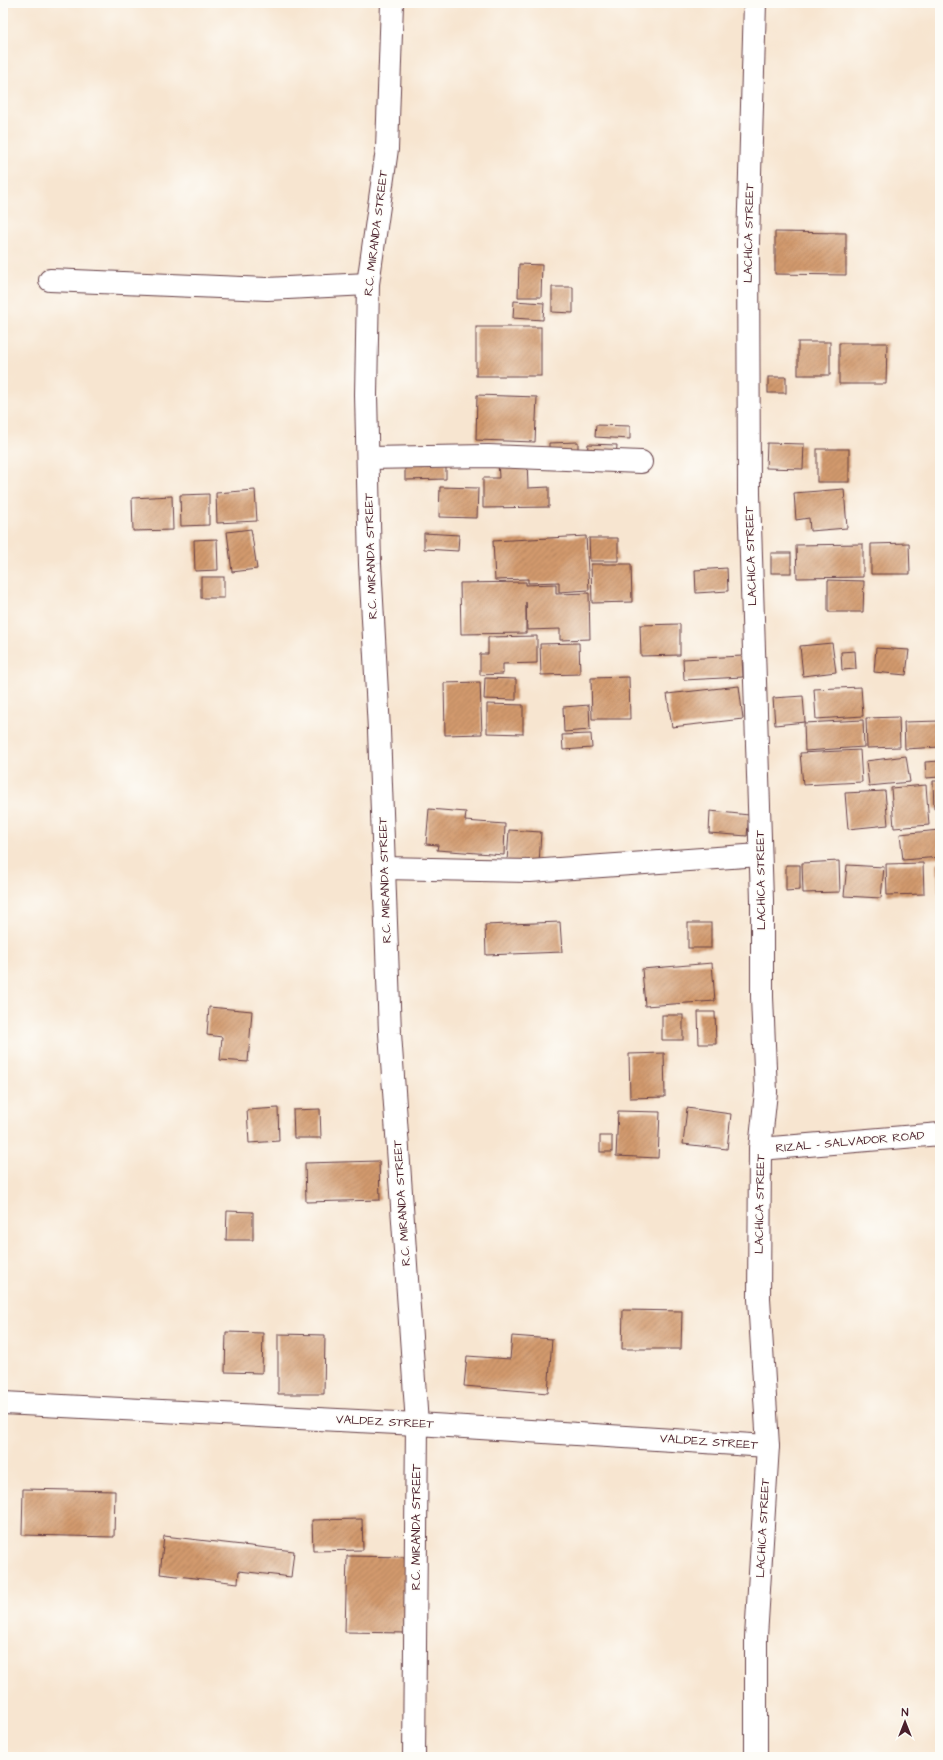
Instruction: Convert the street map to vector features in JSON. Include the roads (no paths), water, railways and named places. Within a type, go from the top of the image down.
[{"type":"street","name":"R.C. MIRANDA STREET","points":[[392,3],[387,149],[368,284],[366,395],[370,564],[379,730],[390,1032],[417,1424],[414,1757]]},
{"type":"street","name":"LACHICA STREET","points":[[755,3],[748,242],[749,494],[762,900],[762,997],[766,1092],[760,1149],[759,1299],[768,1446],[756,1637],[756,1757]]},
{"type":"street","points":[[50,280],[267,289],[368,284]]},
{"type":"street","points":[[368,458],[488,456],[641,462]]},
{"type":"street","points":[[384,868],[530,870],[760,855]]},
{"type":"street","name":"RIZAL - SALVADOR ROAD","points":[[760,1149],[940,1134]]},
{"type":"street","name":"VALDEZ STREET","points":[[3,1403],[417,1424],[768,1446]]}]
